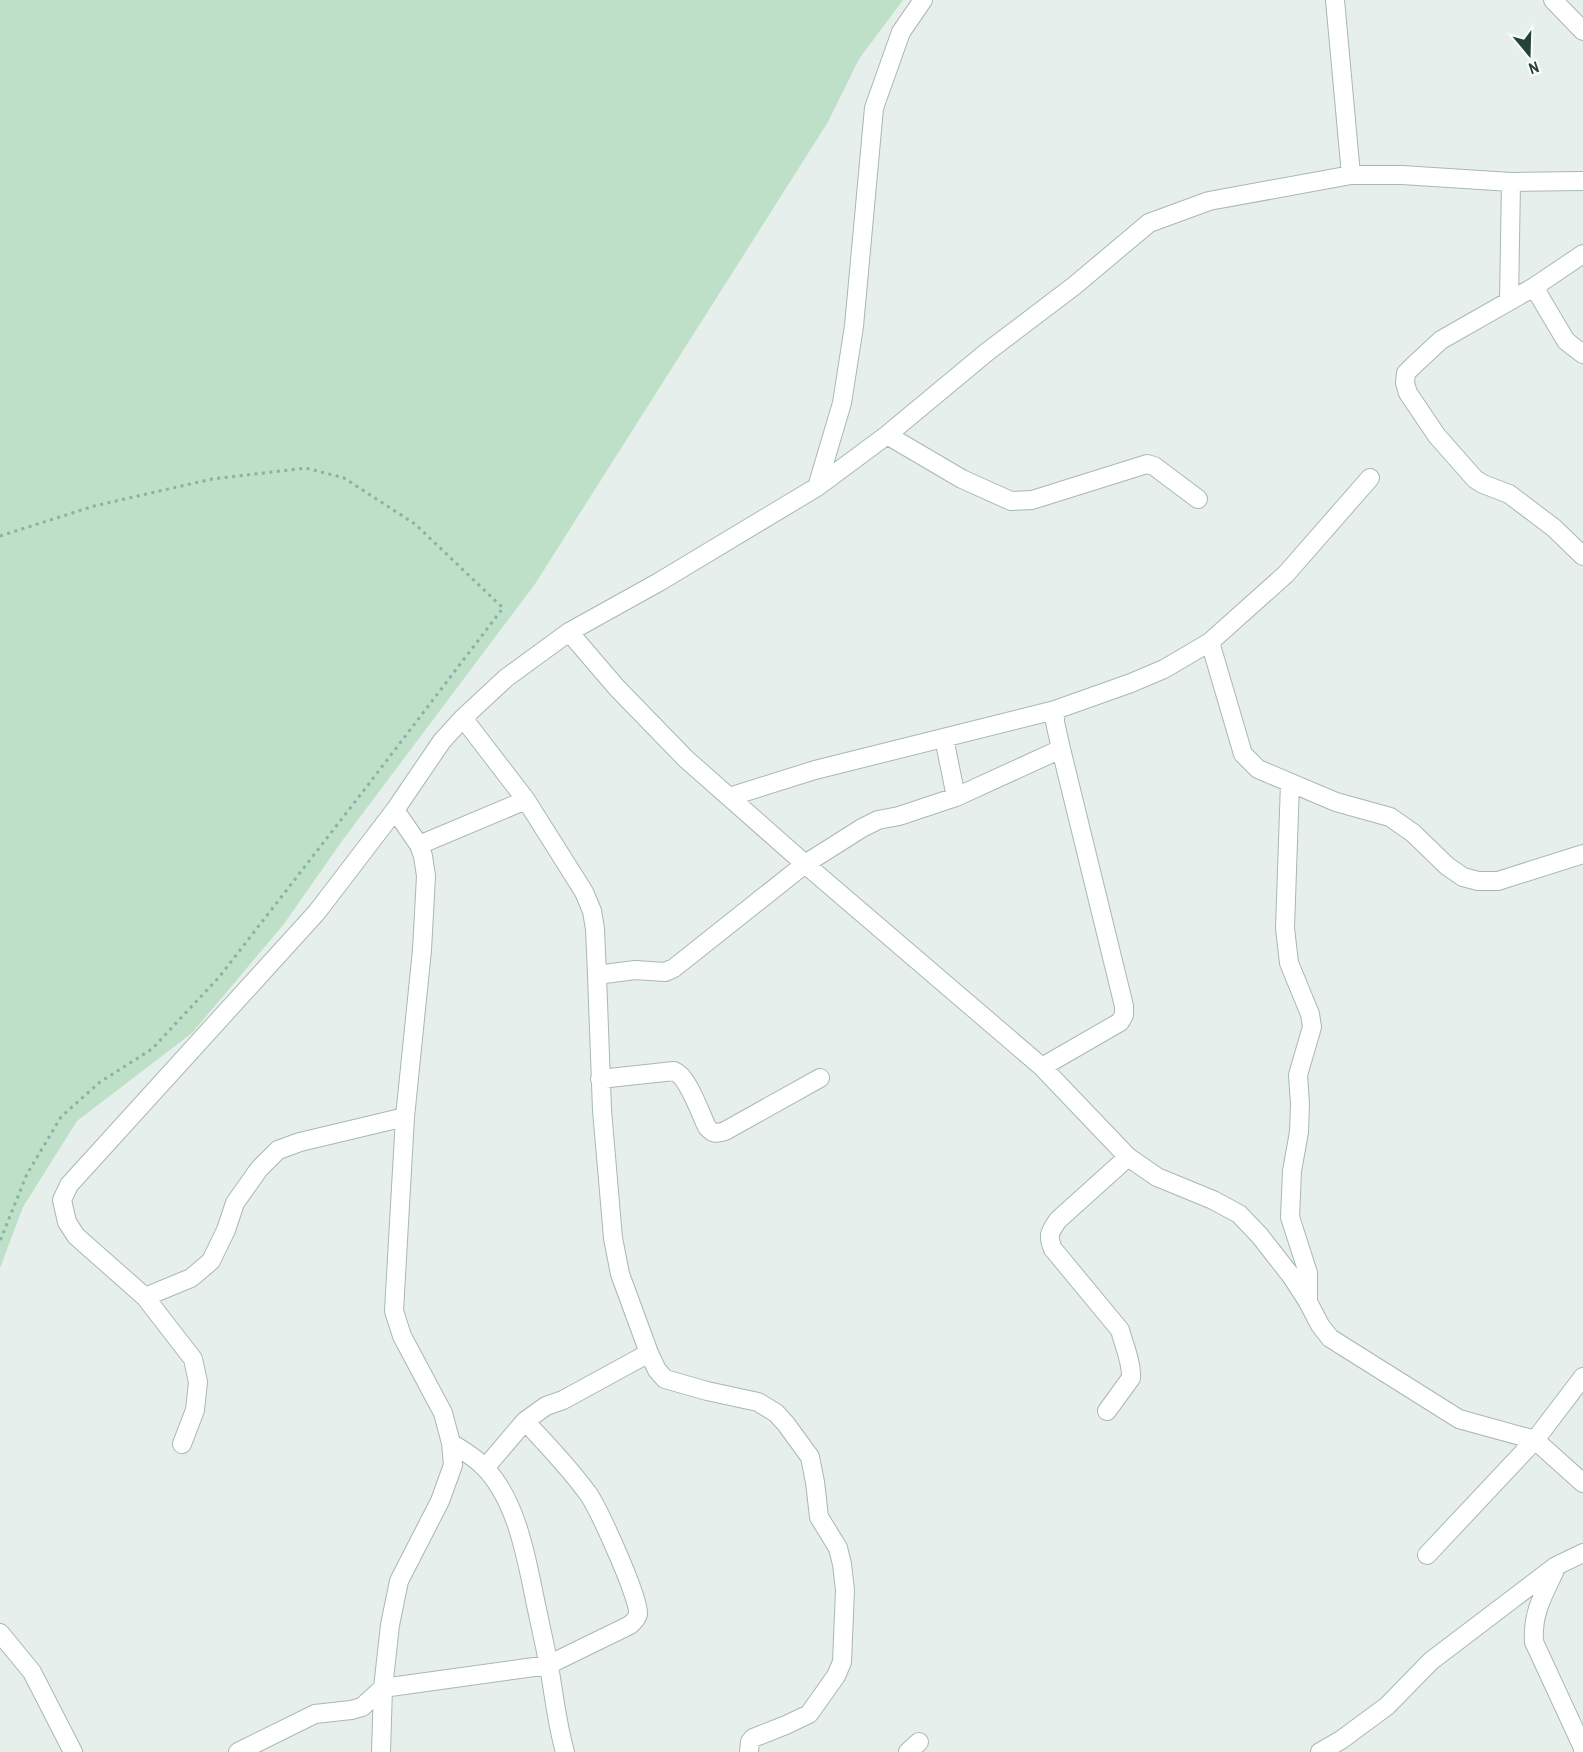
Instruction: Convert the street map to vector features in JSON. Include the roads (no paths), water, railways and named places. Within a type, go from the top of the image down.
[{"type":"street","points":[[817,487],[842,403],[854,326],[874,108],[901,32],[923,0]]},
{"type":"street","points":[[1335,0],[1351,175]]},
{"type":"street","points":[[1553,0],[1583,31]]},
{"type":"street","points":[[182,1444],[195,1410],[198,1382],[193,1359],[145,1297],[76,1236],[67,1222],[62,1200],[69,1185],[317,912],[395,810],[442,741],[506,678],[569,632],[659,582],[817,487],[888,435],[987,352],[1074,286],[1149,223],[1209,201],[1351,175],[1402,175],[1511,182],[1583,181]]},
{"type":"street","points":[[1509,301],[1511,182]]},
{"type":"street","points":[[1583,254],[1534,287],[1441,340],[1406,373],[1405,383],[1408,393],[1437,436],[1475,479],[1509,494],[1554,528],[1583,556]]},
{"type":"street","points":[[1534,287],[1566,341],[1583,354]]},
{"type":"street","points":[[888,435],[962,479],[1011,501],[1032,500],[1147,464],[1154,466],[1198,499]]},
{"type":"street","points":[[729,797],[815,770],[1055,710],[1164,669],[1210,642],[1286,574],[1370,478]]},
{"type":"street","points":[[569,632],[686,759],[805,864],[1042,1066],[1128,1157],[1157,1177],[1213,1200],[1239,1214],[1260,1236],[1292,1277],[1320,1326],[1330,1338],[1459,1419],[1535,1440],[1583,1483]]},
{"type":"street","points":[[1210,642],[1243,754],[1258,769],[1336,801],[1390,817],[1413,833],[1447,866],[1463,877],[1478,881],[1498,881],[1583,854]]},
{"type":"street","points":[[1042,1066],[1120,1022],[1124,1015],[1061,749],[1055,722],[1055,710]]},
{"type":"street","points":[[463,718],[526,800],[584,892],[592,911],[597,975],[600,1079],[613,1239],[620,1274],[657,1370],[665,1379],[758,1402],[776,1413],[810,1457],[819,1517],[838,1548],[845,1590],[842,1662],[836,1676],[809,1714],[753,1738],[749,1752]]},
{"type":"street","points":[[944,738],[956,797]]},
{"type":"street","points":[[597,975],[635,970],[665,972],[674,968],[805,864],[878,820],[899,816],[956,797],[1061,749]]},
{"type":"street","points":[[1290,783],[1286,938],[1289,963],[1310,1014],[1312,1027],[1298,1075],[1299,1132],[1292,1171],[1290,1217],[1308,1273],[1308,1302]]},
{"type":"street","points":[[419,845],[526,800]]},
{"type":"street","points":[[381,1752],[383,1688],[390,1625],[399,1581],[447,1484],[453,1465],[451,1443],[443,1413],[402,1336],[394,1311],[405,1117],[422,950],[426,876],[419,845],[395,810]]},
{"type":"street","points":[[600,1079],[678,1072],[685,1079],[707,1127],[716,1134],[820,1078]]},
{"type":"street","points":[[145,1297],[191,1278],[211,1261],[226,1230],[235,1203],[259,1169],[278,1150],[300,1142],[405,1117]]},
{"type":"street","points":[[1107,1411],[1131,1378],[1132,1372],[1120,1330],[1053,1249],[1049,1240],[1050,1232],[1058,1220],[1128,1157]]},
{"type":"street","points":[[485,1468],[525,1421],[546,1406],[563,1400],[650,1353]]},
{"type":"street","points":[[1427,1555],[1535,1440],[1583,1377]]},
{"type":"street","points":[[238,1752],[315,1714],[362,1707],[383,1688],[548,1665],[630,1625],[638,1612],[635,1598],[605,1522],[590,1496],[566,1465],[525,1421]]},
{"type":"street","points":[[451,1443],[485,1468],[513,1512],[525,1550],[565,1752]]},
{"type":"street","points":[[1320,1752],[1341,1740],[1387,1706],[1431,1661],[1556,1566],[1583,1553]]},
{"type":"street","points":[[1556,1566],[1537,1610],[1533,1625],[1534,1642],[1583,1752]]},
{"type":"street","points":[[0,1633],[33,1672],[73,1752]]}]
